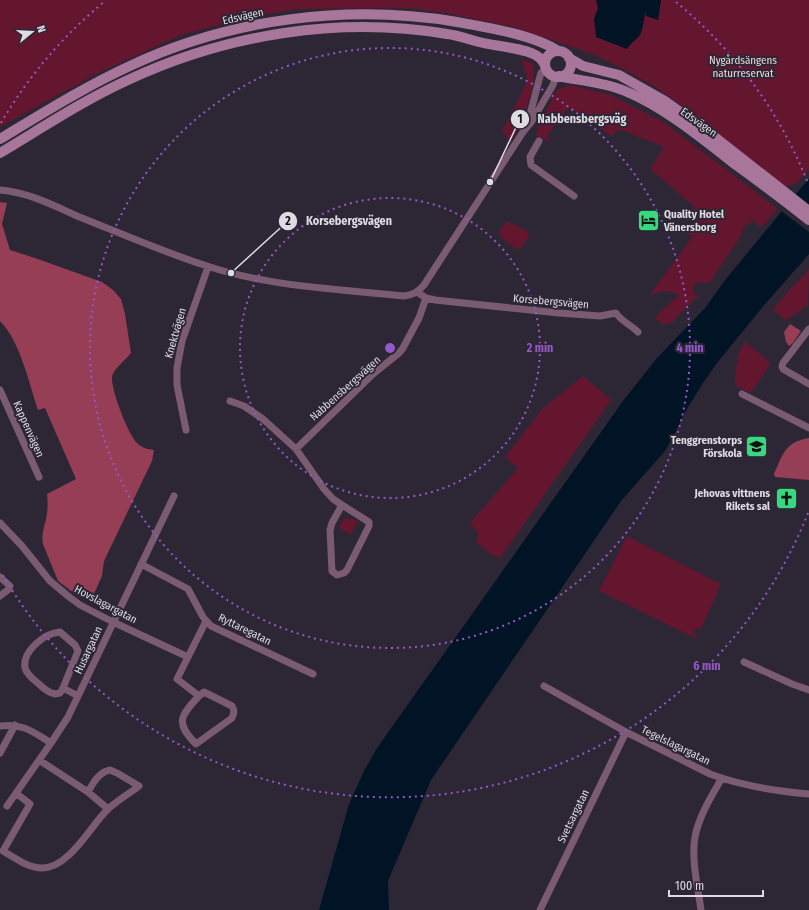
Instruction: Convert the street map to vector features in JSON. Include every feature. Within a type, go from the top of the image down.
[{"type":"main road","name":"Edsvägen","points":[[0,139],[106,77],[154,55],[217,34],[285,19],[347,15],[386,15],[433,18],[490,28],[544,44],[564,53],[569,58],[583,66],[619,75],[665,101],[712,135],[779,192],[809,220]]},
{"type":"main road","points":[[0,153],[87,100],[157,67],[199,52],[242,41],[288,32],[341,28],[387,28],[420,30],[448,34],[486,45],[529,52],[540,58],[550,74],[558,76],[568,71],[570,64],[569,58]]},
{"type":"main road","points":[[545,67],[546,59],[550,54],[558,51]]},
{"type":"main road","name":"Edsvägen","points":[[558,76],[594,81],[625,91],[673,118],[779,192],[809,211]]},
{"type":"street","points":[[527,126],[541,73],[545,67]]},
{"type":"street","points":[[0,190],[10,191],[35,198],[166,252],[208,267],[260,279],[300,285],[404,296],[410,295],[417,292],[424,285],[527,126],[532,121],[558,76]]},
{"type":"street","points":[[539,141],[530,157],[531,165],[574,196]]},
{"type":"street","name":"Knektvägen","points":[[186,430],[177,385],[177,368],[182,341],[208,267]]},
{"type":"street","name":"Korsebergsvägen","points":[[417,292],[426,298],[436,300],[560,313],[600,316],[616,314],[638,332]]},
{"type":"street","name":"Nabbensbergsvägen","points":[[296,449],[373,374],[399,353],[418,318],[426,298]]},
{"type":"street","points":[[809,328],[782,366],[783,369],[809,384]]},
{"type":"street","name":"Kappenvägen","points":[[0,390],[39,477]]},
{"type":"street","points":[[742,394],[809,428]]},
{"type":"street","points":[[230,401],[244,406],[263,420],[296,449],[324,489],[333,499],[369,522],[369,526],[347,570],[344,573],[337,575],[332,572],[330,530],[342,505]]},
{"type":"street","name":"Husargatan","points":[[7,806],[52,743],[68,717],[174,496]]},
{"type":"street","name":"Hovslagargatan","points":[[0,523],[60,590],[80,605],[188,657]]},
{"type":"street","name":"Ryttaregatan","points":[[142,564],[188,589],[206,622],[211,626],[313,674]]},
{"type":"street","points":[[0,577],[10,586],[0,596]]},
{"type":"street","points":[[198,696],[177,679],[206,622]]},
{"type":"street","points":[[60,632],[75,645],[78,651],[63,688],[60,692],[55,694],[48,691],[30,675],[25,667],[25,661],[35,645],[48,636],[60,632]]},
{"type":"street","points":[[744,662],[792,684],[809,690]]},
{"type":"street","name":"Tegelslagargatan","points":[[544,686],[626,732],[722,778],[763,789],[809,794]]},
{"type":"street","points":[[63,688],[78,696]]},
{"type":"street","points":[[204,692],[235,709],[232,718],[196,744],[188,737],[182,722],[182,718],[198,696],[204,692]]},
{"type":"street","points":[[0,726],[15,725],[22,727],[52,743]]},
{"type":"street","points":[[0,753],[15,725]]},
{"type":"street","name":"Svetsargatan","points":[[540,910],[626,732]]},
{"type":"street","points":[[39,760],[88,792],[108,809]]},
{"type":"street","points":[[16,793],[30,804],[3,851],[28,865],[42,868],[52,866],[69,856],[108,809],[139,786],[117,772],[110,770],[102,773],[97,778],[88,792]]},
{"type":"street","points":[[701,910],[695,859],[696,836],[705,808],[722,778]]},
{"type":"green space","name":"Nygårdsängens naturreservat","points":[[0,0],[809,0],[809,170],[795,184],[784,187],[689,111],[657,88],[595,55],[514,27],[440,12],[408,8],[296,9],[239,20],[181,35],[100,72],[0,127]]},
{"type":"green space","points":[[520,57],[523,60],[533,63],[533,84],[528,104],[511,142],[502,131],[528,80]]},
{"type":"green space","points":[[570,85],[611,95],[665,123],[778,209],[762,227],[753,221],[744,227],[741,236],[710,282],[697,282],[693,287],[693,293],[698,296],[672,322],[663,325],[655,317],[679,295],[664,291],[650,295],[692,237],[687,232],[698,218],[691,212],[695,207],[650,169],[664,147],[619,129],[612,136],[569,107],[547,136],[550,140],[549,142],[536,135],[538,127],[557,90]]},
{"type":"green space","points":[[507,221],[527,231],[529,236],[521,248],[517,249],[501,237],[499,231]]},
{"type":"green space","points":[[809,269],[808,307],[804,306],[801,311],[785,320],[773,309]]},
{"type":"green space","points":[[745,342],[771,363],[751,393],[735,385],[738,357]]},
{"type":"green space","points":[[583,376],[611,400],[500,558],[493,555],[486,551],[478,543],[476,540],[479,534],[470,523],[518,468],[505,457],[543,408]]},
{"type":"green space","points":[[344,518],[358,520],[351,535],[339,528]]},
{"type":"green space","points":[[627,536],[721,584],[701,629],[696,628],[693,633],[697,636],[695,638],[599,591]]},
{"type":"shaded area","points":[[0,202],[7,203],[2,224],[10,250],[102,282],[113,290],[121,299],[125,314],[131,353],[113,374],[112,383],[121,412],[133,438],[141,446],[154,450],[152,461],[104,561],[102,576],[92,598],[78,596],[58,581],[42,541],[47,516],[47,494],[76,479],[45,408],[38,410],[18,351],[7,329],[0,321]]},
{"type":"shaded area","points":[[790,324],[801,331],[793,343],[789,346],[786,342],[784,332]]},
{"type":"shaded area","points":[[809,438],[809,480],[775,477],[774,474],[786,450],[795,442]]},
{"type":"water","points":[[596,0],[661,0],[658,20],[646,16],[646,12],[640,35],[627,49],[596,37],[594,19],[598,8]]},
{"type":"water","points":[[809,179],[809,254],[761,309],[717,363],[685,412],[665,451],[621,501],[431,780],[388,881],[389,910],[319,910],[349,804],[364,771],[377,748],[623,401],[657,358],[705,308],[726,279]]},
{"type":"pier","points":[[793,193],[809,205],[809,232],[780,210]]},
{"type":"place","name":"Nabbensbergsväg","points":[[490,182]]},
{"type":"place","name":"Quality Hotel Vänersborg","points":[[648,220]]},
{"type":"place","name":"Korsebergsvägen","points":[[231,273]]},
{"type":"place","name":"Tenggrenstorps Förskola","points":[[757,446]]},
{"type":"place","name":"Jehovas vittnens Rikets sal","points":[[786,499]]}]
